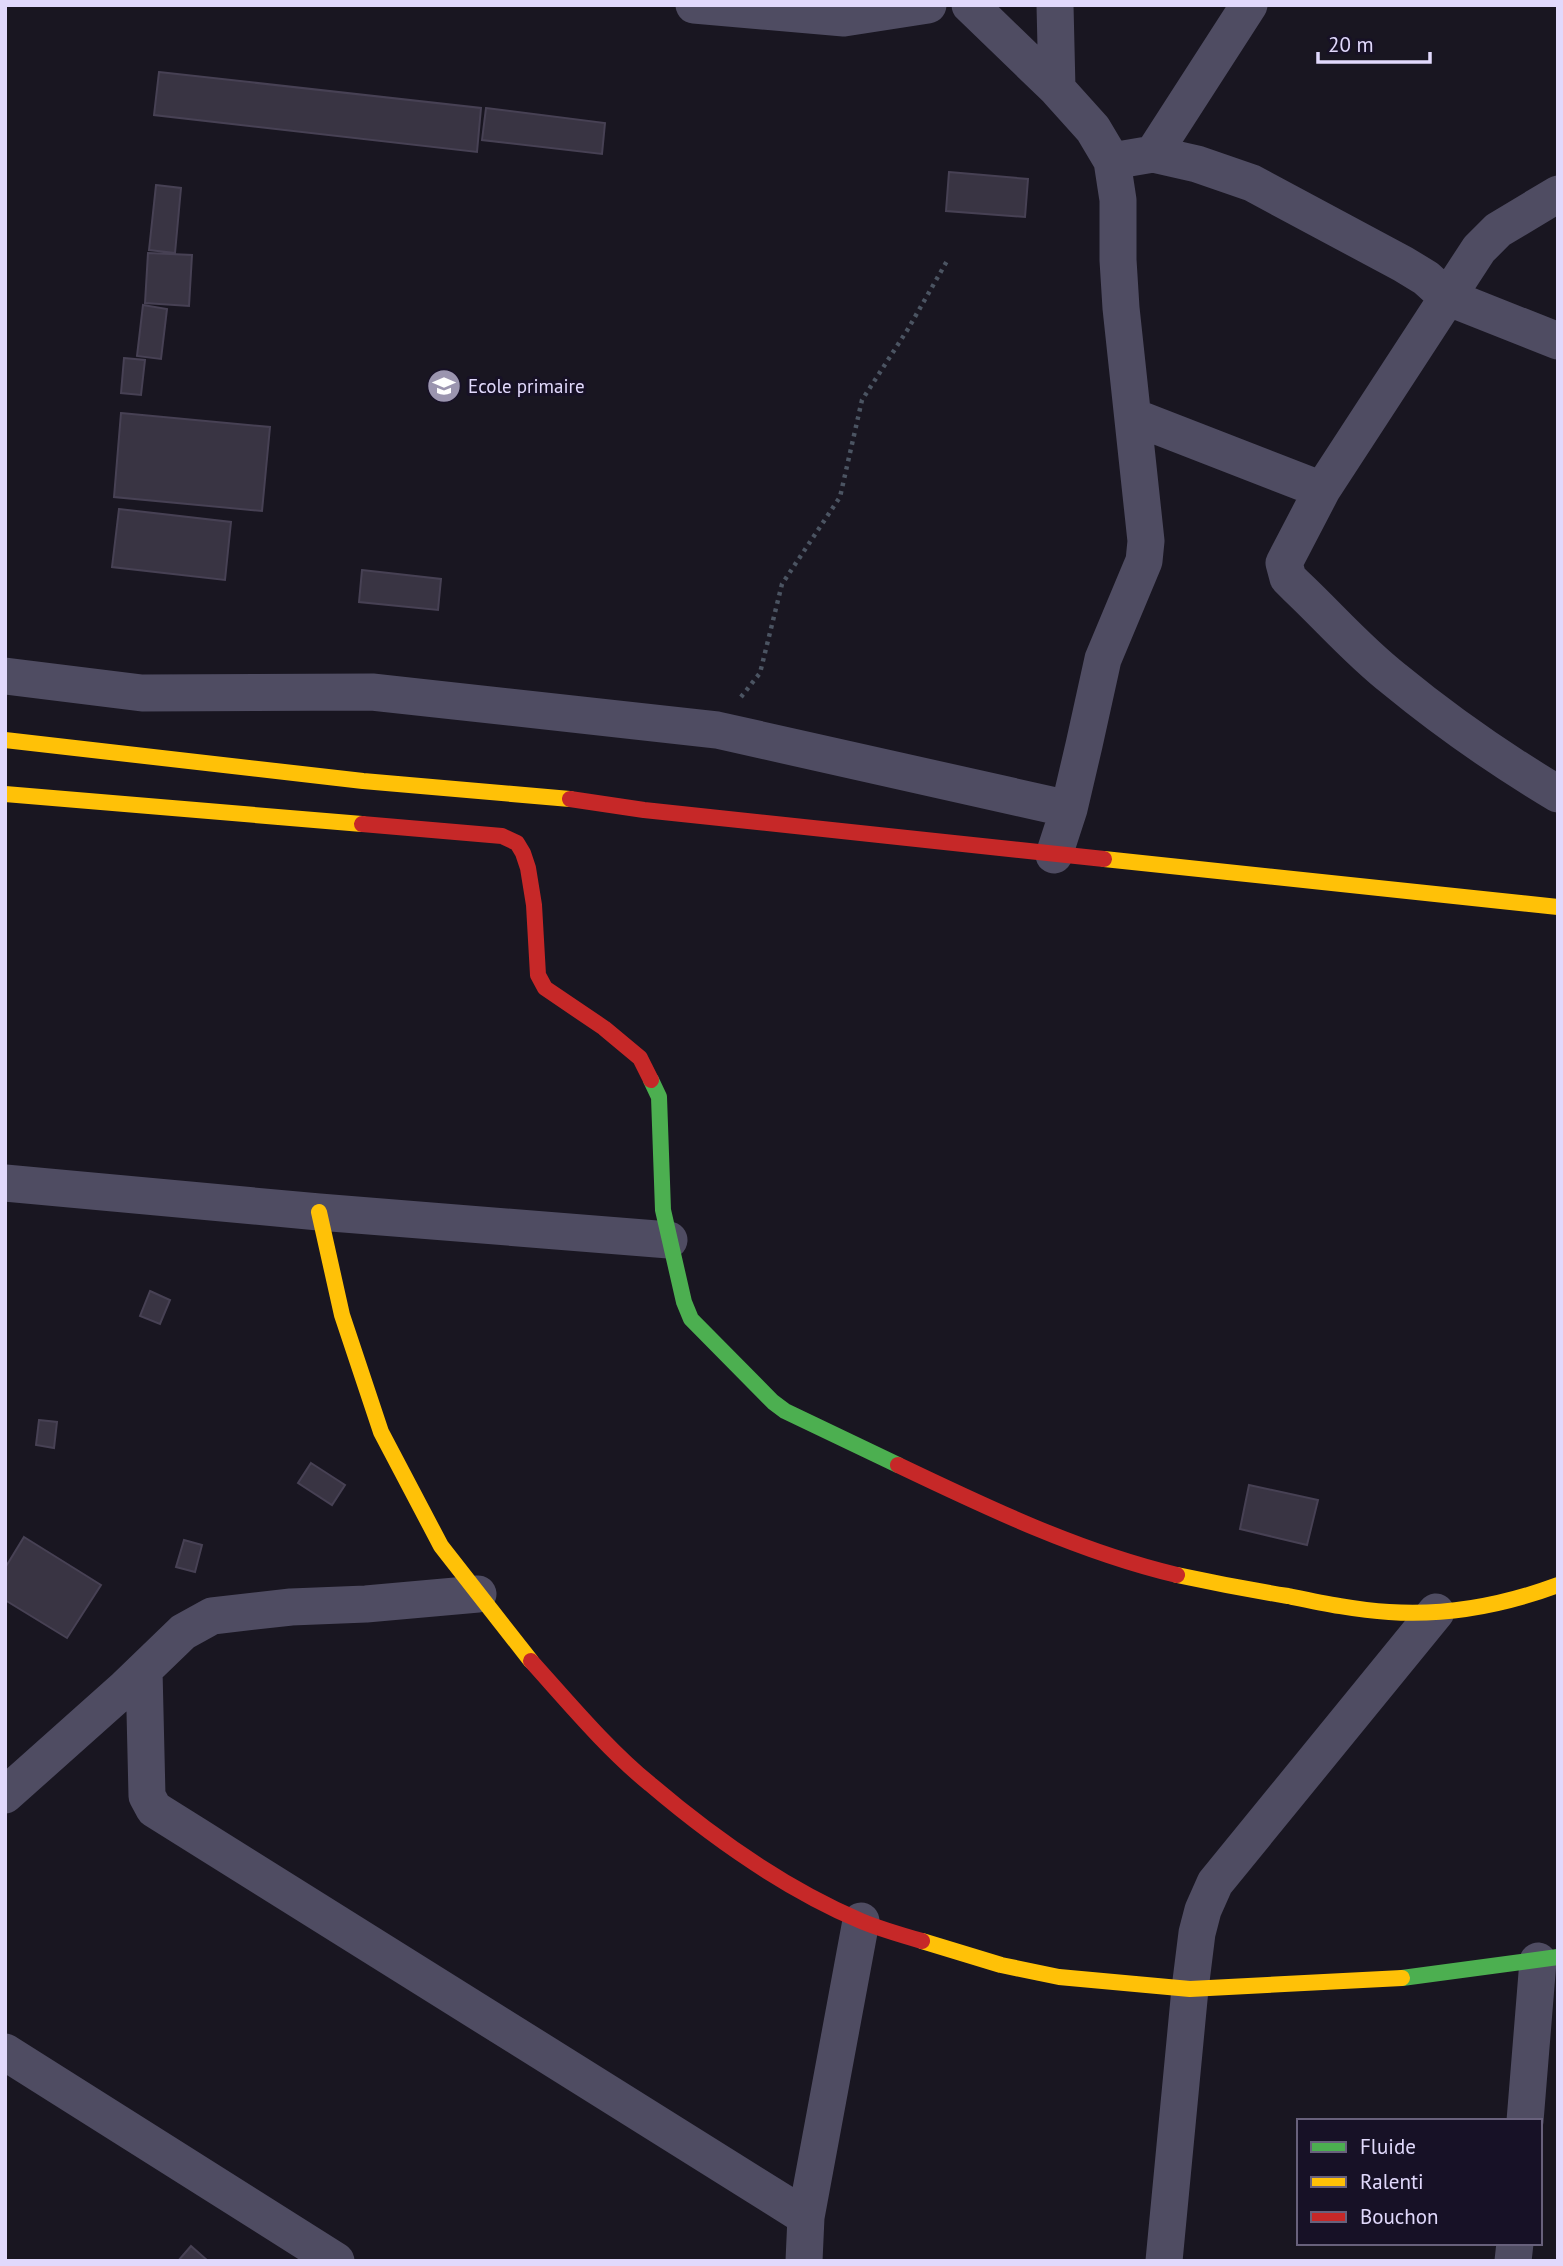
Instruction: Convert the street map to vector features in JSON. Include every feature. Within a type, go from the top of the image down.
[{"type":"main road","points":[[5,740],[363,781],[562,798],[644,810],[1054,855],[1558,907]]},
{"type":"main road","points":[[5,794],[502,836],[516,842],[526,857],[538,975],[545,988],[604,1028],[640,1058],[659,1097],[663,1210],[684,1302],[691,1319],[785,1411],[991,1507],[1112,1556],[1205,1583],[1338,1606],[1402,1613],[1473,1607],[1538,1593],[1558,1585]]},
{"type":"main road","points":[[318,1212],[342,1315],[381,1432],[442,1546],[520,1649],[648,1783],[712,1833],[790,1884],[861,1920],[938,1947],[1001,1965],[1059,1977],[1190,1989],[1254,1987],[1398,1978],[1548,1959]]},
{"type":"street","points":[[694,5],[844,18],[929,5]]},
{"type":"street","points":[[970,5],[1057,89],[1093,129],[1112,161],[1118,200],[1121,308],[1146,541],[1144,561],[1103,659],[1069,809],[1054,855]]},
{"type":"street","points":[[1055,5],[1057,89]]},
{"type":"street","points":[[1153,154],[1250,5]]},
{"type":"street","points":[[1112,161],[1153,154],[1197,164],[1252,183],[1403,264],[1426,278],[1447,297],[1558,341]]},
{"type":"street","points":[[1558,194],[1498,230],[1479,249],[1322,489],[1284,563],[1288,578],[1342,634],[1393,679],[1516,769],[1558,794]]},
{"type":"street","points":[[1134,417],[1322,489]]},
{"type":"street","points":[[5,676],[142,693],[372,692],[716,730],[1069,809]]},
{"type":"street","points":[[5,1183],[318,1212],[669,1240]]},
{"type":"street","points":[[5,1795],[183,1632],[212,1616],[291,1607],[366,1604],[478,1594]]},
{"type":"street","points":[[1164,2261],[1190,1989],[1203,1910],[1215,1882],[1436,1612]]},
{"type":"street","points":[[144,1670],[147,1796],[154,1809],[806,2217]]},
{"type":"street","points":[[804,2261],[806,2217],[861,1920]]},
{"type":"street","points":[[1525,2119],[1548,1959]]},
{"type":"street","points":[[5,2052],[336,2261]]},
{"type":"path","points":[[716,730],[760,673],[782,584],[840,497],[862,400],[908,329],[947,261]]},
{"type":"building","points":[[159,72],[481,108],[477,152],[154,115]]},
{"type":"building","points":[[486,108],[605,123],[602,154],[482,140]]},
{"type":"building","points":[[949,172],[1028,179],[1025,217],[946,211]]},
{"type":"building","points":[[156,185],[181,188],[175,253],[149,250]]},
{"type":"building","points":[[148,253],[192,255],[189,306],[145,303]]},
{"type":"building","points":[[143,305],[167,309],[161,359],[137,356]]},
{"type":"building","points":[[124,358],[145,360],[141,395],[121,393]]},
{"type":"building","points":[[121,413],[270,427],[262,511],[114,497]]},
{"type":"building","points":[[119,509],[231,522],[225,580],[112,567]]},
{"type":"building","points":[[362,570],[441,579],[438,610],[359,602]]},
{"type":"building","points":[[150,1291],[170,1300],[160,1324],[140,1316]]},
{"type":"building","points":[[39,1420],[57,1422],[54,1448],[36,1445]]},
{"type":"building","points":[[311,1463],[345,1485],[332,1505],[298,1483]]},
{"type":"building","points":[[1249,1485],[1318,1500],[1307,1545],[1240,1529]]},
{"type":"building","points":[[24,1537],[101,1585],[67,1638],[5,1600],[5,1568]]},
{"type":"building","points":[[184,1540],[202,1545],[195,1572],[176,1567]]},
{"type":"building","points":[[191,2246],[208,2261],[178,2261]]},
{"type":"traffic: fast","points":[[651,1080],[659,1097],[663,1210],[684,1302],[691,1319],[785,1411],[898,1465]]},
{"type":"traffic: fast","points":[[1402,1978],[1558,1957]]},
{"type":"traffic: slow","points":[[5,740],[363,781],[570,799]]},
{"type":"traffic: slow","points":[[5,794],[362,824]]},
{"type":"traffic: slow","points":[[1104,859],[1558,907]]},
{"type":"traffic: slow","points":[[319,1212],[342,1315],[381,1432],[441,1546],[531,1661]]},
{"type":"traffic: slow","points":[[1177,1575],[1338,1606],[1411,1613],[1475,1608],[1558,1585]]},
{"type":"traffic: slow","points":[[922,1941],[1001,1965],[1059,1977],[1190,1989],[1402,1978]]},
{"type":"traffic: jam","points":[[570,799],[644,810],[1104,859]]},
{"type":"traffic: jam","points":[[362,824],[502,836],[517,843],[528,868],[534,905],[538,975],[545,988],[604,1028],[640,1058],[651,1080]]},
{"type":"traffic: jam","points":[[898,1465],[1000,1513],[1070,1541],[1177,1575]]},
{"type":"traffic: jam","points":[[531,1661],[618,1756],[724,1842],[777,1877],[833,1908],[876,1927],[922,1941]]},
{"type":"place","name":"Ecole primaire","points":[[444,386]]}]
